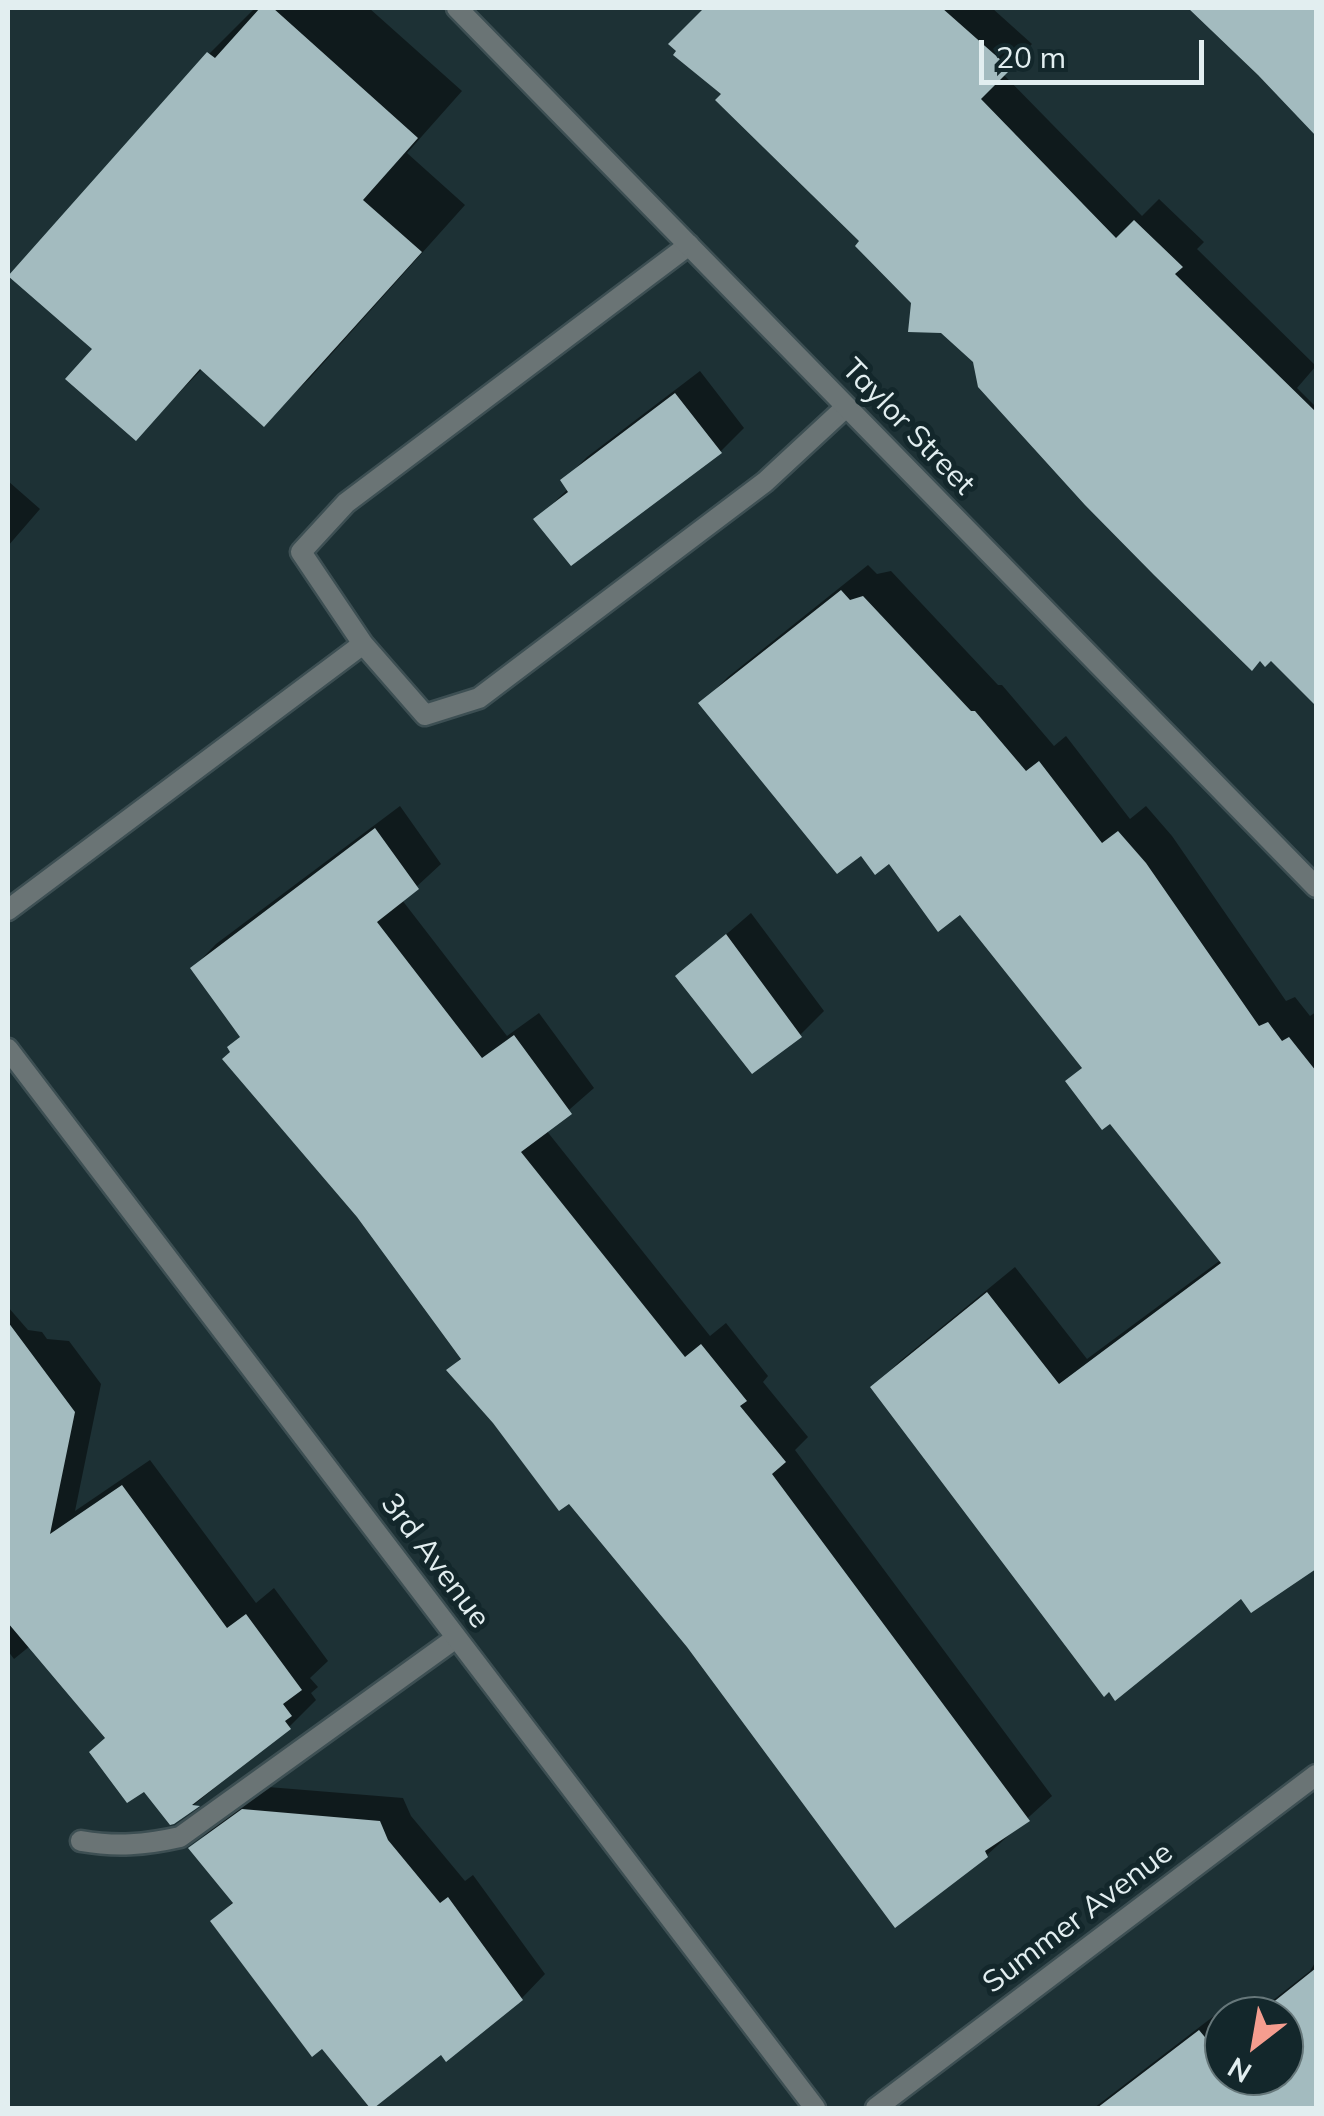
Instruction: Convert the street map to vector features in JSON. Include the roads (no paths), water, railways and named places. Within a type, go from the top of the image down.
[{"type":"street","name":"Taylor Street","points":[[457,8],[1316,887]]},
{"type":"street","points":[[689,245],[346,503],[301,552],[363,644],[425,716],[479,698],[765,482],[846,407]]},
{"type":"street","points":[[8,910],[363,644]]},
{"type":"street","name":"3rd Avenue","points":[[8,1050],[815,2108]]},
{"type":"street","points":[[80,1842],[114,1847],[180,1838],[456,1638]]},
{"type":"street","name":"Summer Avenue","points":[[876,2108],[1316,1775]]}]
